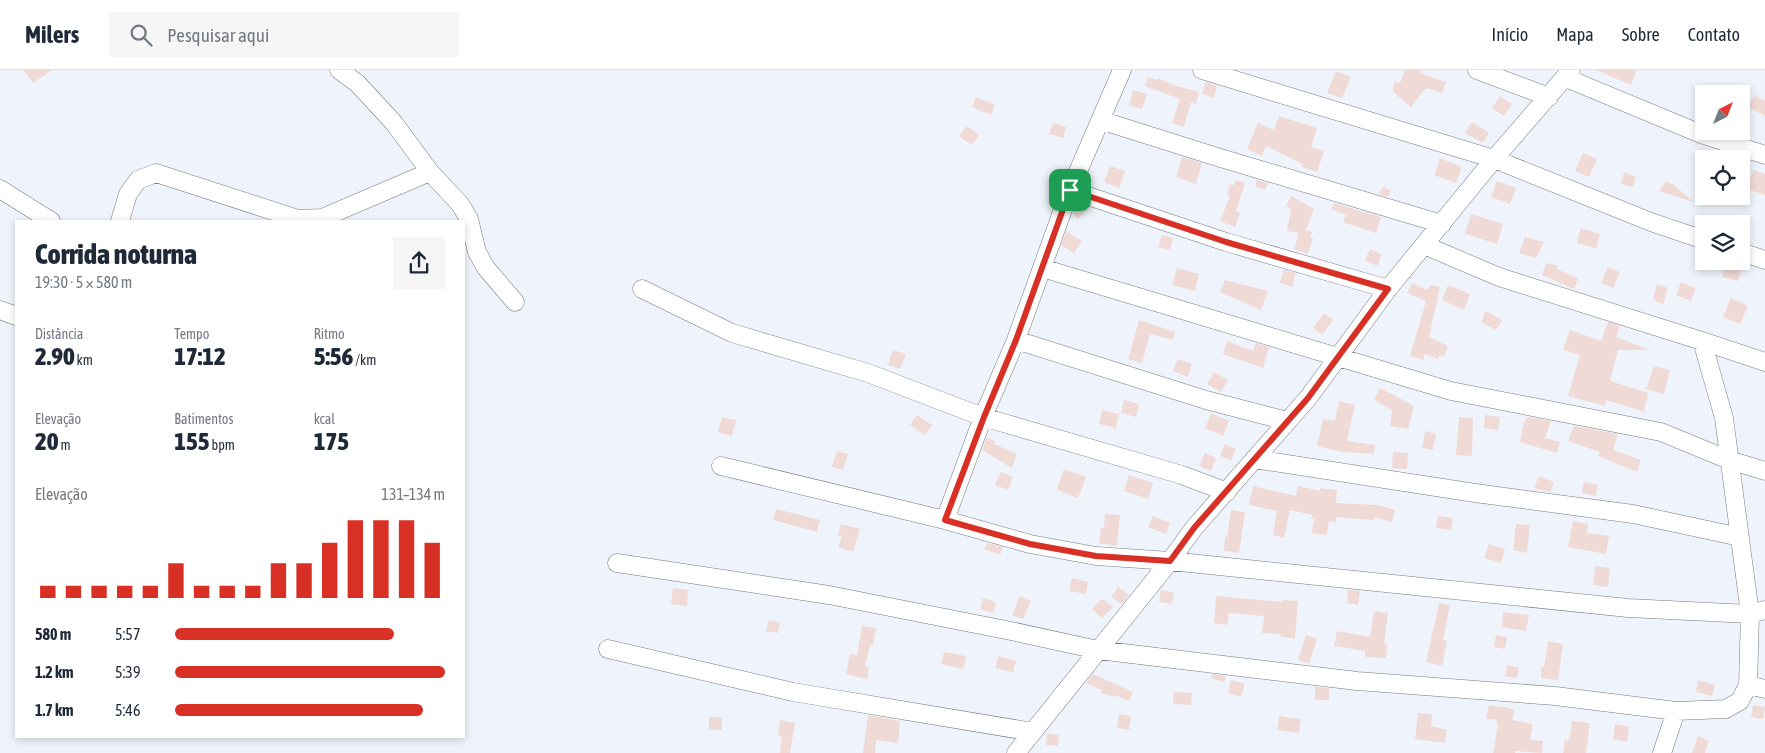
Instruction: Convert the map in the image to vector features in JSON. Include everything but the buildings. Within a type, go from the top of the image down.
[{"type":"street","points":[[339,70],[357,84],[394,123],[430,172],[460,204],[469,219],[476,252],[486,268],[515,302]]},
{"type":"street","points":[[945,520],[984,417],[1016,340],[1070,190],[1122,70]]},
{"type":"street","points":[[1202,70],[1398,128],[1494,159],[1651,222],[1695,237]]},
{"type":"street","points":[[1477,70],[1549,97]]},
{"type":"street","points":[[1016,753],[1170,561],[1194,528],[1308,398],[1388,289],[1494,159],[1568,74],[1701,134],[1765,156]]},
{"type":"street","points":[[1100,120],[1442,224]]},
{"type":"street","points":[[120,220],[128,194],[138,180],[156,173],[298,219],[322,218],[430,172]]},
{"type":"street","points":[[0,189],[49,220]]},
{"type":"street","points":[[1070,190],[1226,242],[1388,289]]},
{"type":"street","points":[[1424,245],[1499,278],[1765,362]]},
{"type":"street","points":[[1750,255],[1765,260]]},
{"type":"street","points":[[1042,268],[1451,391],[1661,432],[1729,460],[1765,471]]},
{"type":"street","points":[[642,290],[732,333],[868,373],[984,417],[1182,475],[1227,492]]},
{"type":"street","points":[[0,310],[15,316]]},
{"type":"street","points":[[1016,340],[1206,400],[1287,421]]},
{"type":"street","points":[[617,563],[829,595],[1098,650],[1357,681],[1555,696],[1676,711],[1726,709],[1740,701],[1757,687],[1757,612],[1740,537],[1724,418],[1702,341]]},
{"type":"street","points":[[1254,459],[1475,494],[1633,514],[1740,537]]},
{"type":"street","points":[[721,466],[945,520],[1030,544],[1096,556],[1170,561],[1628,608],[1757,612]]},
{"type":"street","points":[[608,649],[793,692],[1033,732]]},
{"type":"street","points":[[1662,753],[1676,711]]},
{"type":"route","points":[[1070,190],[1226,242],[1388,289],[1308,398],[1194,528],[1170,561],[1096,556],[1030,544],[945,520],[984,417],[1016,340],[1070,190]]}]
